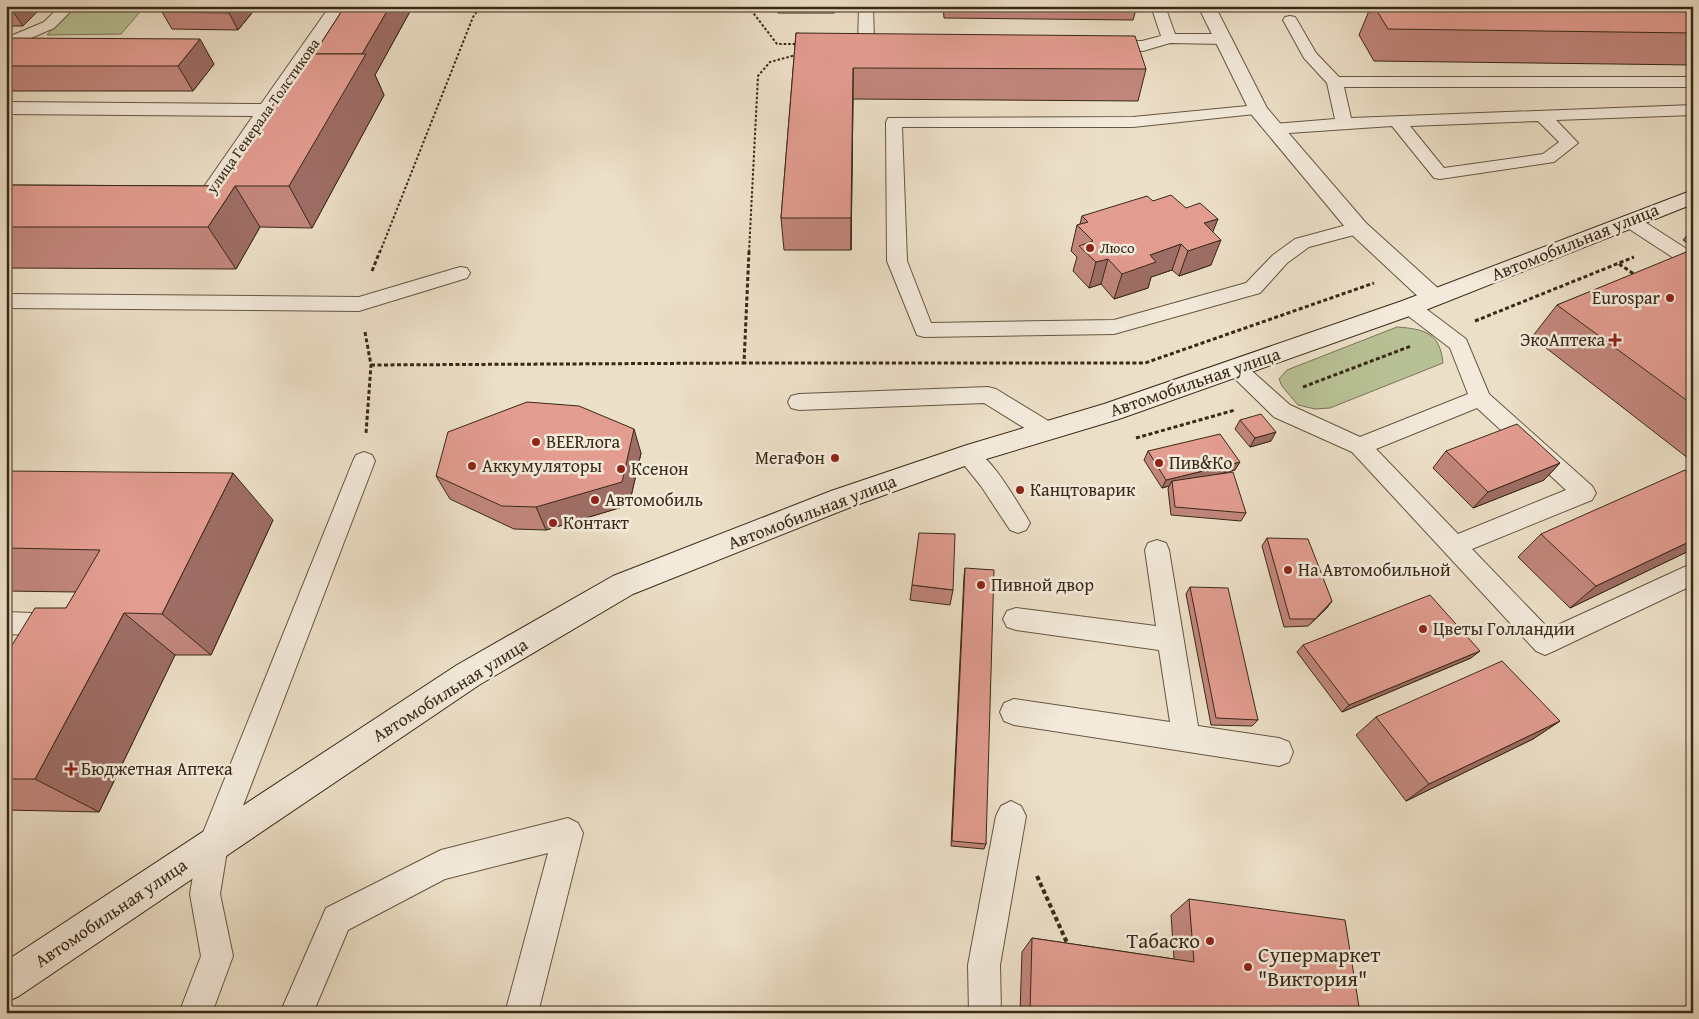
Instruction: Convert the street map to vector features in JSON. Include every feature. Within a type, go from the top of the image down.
[{"type":"street","name":"улица Генерала Толстикова","points":[[204,201],[339,6]]},
{"type":"street","points":[[1206,6],[1258,110],[1358,228],[1433,297]]},
{"type":"street","points":[[6,108],[266,110]]},
{"type":"street","name":"Автомобильная улица","points":[[6,983],[468,675],[623,585],[821,506],[967,455],[1237,369],[1410,307],[1693,196]]},
{"type":"lane","points":[[6,44],[49,25],[69,6]]},
{"type":"lane","points":[[866,6],[866,45],[895,45]]},
{"type":"lane","points":[[1158,6],[1169,38]]},
{"type":"lane","points":[[1290,20],[1309,55],[1335,82],[1344,123]]},
{"type":"lane","points":[[1094,46],[1143,46],[1169,38],[1224,39]]},
{"type":"lane","points":[[1335,82],[1693,82]]},
{"type":"lane","points":[[1258,110],[1133,122],[894,122],[897,261],[924,330],[1114,327],[1253,288],[1280,259],[1302,243],[1358,228]]},
{"type":"lane","points":[[1274,129],[1344,123],[1693,110]]},
{"type":"lane","points":[[1397,121],[1440,174],[1548,158],[1570,143],[1543,116]]},
{"type":"lane","points":[[1630,221],[1693,262]]},
{"type":"lane","points":[[6,301],[359,304],[460,273]]},
{"type":"lane","points":[[1410,307],[1459,344],[1480,398],[1584,493],[1453,546]]},
{"type":"lane","points":[[1237,369],[1282,411],[1360,446],[1544,643],[1693,573]]},
{"type":"lane","points":[[800,402],[988,395],[1047,431]]},
{"type":"lane","points":[[1360,446],[1480,398]]},
{"type":"lane","points":[[967,455],[989,480],[1018,524]]},
{"type":"lane","points":[[195,1013],[217,956],[205,894],[213,845],[364,461]]},
{"type":"lane","points":[[1157,550],[1186,738]]},
{"type":"lane","points":[[1016,619],[1171,640]]},
{"type":"lane","points":[[6,623],[66,625],[52,649]]},
{"type":"lane","points":[[1014,712],[1279,752]]},
{"type":"lane","points":[[985,1013],[984,965],[1011,816]]},
{"type":"lane","points":[[296,1013],[337,919],[441,865],[568,833],[521,1013]]},
{"type":"path","points":[[364,461],[371,365],[359,304],[474,17],[481,7],[751,10],[777,44],[805,44]]},
{"type":"path","points":[[744,363],[758,76],[770,62],[803,53]]},
{"type":"path","points":[[1129,440],[1269,400],[1445,333],[1666,244]]},
{"type":"path","points":[[1619,264],[1639,278]]},
{"type":"path","points":[[371,365],[1145,363],[1404,272]]},
{"type":"path","points":[[1035,870],[1070,951]]},
{"type":"green space","points":[[71,6],[145,6],[121,34],[47,35]]},
{"type":"green space","points":[[1397,327],[1416,329],[1429,334],[1438,345],[1443,363],[1330,408],[1315,409],[1298,405],[1282,386],[1279,379],[1287,370]]},
{"type":"building","points":[[167,6],[235,6],[229,13],[162,12]]},
{"type":"building","points":[[345,6],[390,6],[362,54],[314,54]]},
{"type":"building","points":[[1374,6],[1693,7],[1693,33],[1388,29]]},
{"type":"building","points":[[796,33],[1135,36],[1146,69],[853,68],[851,218],[781,218]]},
{"type":"building","points":[[6,38],[200,39],[178,66],[6,66]]},
{"type":"building","points":[[306,54],[366,54],[289,186],[235,186],[208,227],[6,227],[6,185],[220,186]]},
{"type":"building","points":[[1171,195],[1186,208],[1200,203],[1218,219],[1204,223],[1221,240],[1188,251],[1181,244],[1150,255],[1156,262],[1122,274],[1108,259],[1096,262],[1079,246],[1093,241],[1077,225],[1088,222],[1082,216],[1147,196],[1153,201]]},
{"type":"building","points":[[1691,250],[1693,251],[1693,405],[1557,305]]},
{"type":"building","points":[[527,402],[579,406],[634,429],[622,482],[536,507],[502,506],[436,476],[448,432]]},
{"type":"building","points":[[1261,414],[1276,432],[1255,438],[1240,420]]},
{"type":"building","points":[[1517,424],[1560,463],[1488,492],[1446,451]]},
{"type":"building","points":[[1220,434],[1240,462],[1166,480],[1148,451]]},
{"type":"building","points":[[1685,470],[1693,476],[1693,540],[1596,586],[1541,534]]},
{"type":"building","points":[[6,471],[233,473],[162,614],[124,613],[35,779],[6,779],[6,655],[35,608],[66,608],[100,550],[6,548]]},
{"type":"building","points":[[1233,472],[1246,513],[1175,507],[1172,481]]},
{"type":"building","points":[[919,533],[955,534],[953,590],[912,585]]},
{"type":"building","points":[[1267,538],[1308,539],[1332,601],[1315,619],[1290,619]]},
{"type":"building","points":[[965,568],[994,570],[986,844],[952,841]]},
{"type":"building","points":[[1190,587],[1228,588],[1258,720],[1216,718]]},
{"type":"building","points":[[1430,595],[1480,651],[1349,705],[1303,645]]},
{"type":"building","points":[[1502,661],[1560,721],[1429,784],[1376,717]]},
{"type":"building","name":"Супермаркет \"Виктория\"","points":[[1189,899],[1345,920],[1360,1013],[1030,1013],[1032,938],[1194,962]]},
{"type":"place","name":"Люсо","points":[[1090,248]]},
{"type":"place","name":"Eurospar","points":[[1670,298]]},
{"type":"place","name":"ЭкоАптека","points":[[1615,340]]},
{"type":"place","name":"BEERлога","points":[[536,442]]},
{"type":"place","name":"МегаФон","points":[[835,458]]},
{"type":"place","name":"Пив&Ко","points":[[1159,463]]},
{"type":"place","name":"Аккумуляторы","points":[[472,466]]},
{"type":"place","name":"Ксенон","points":[[621,469]]},
{"type":"place","name":"Канцтоварик","points":[[1020,490]]},
{"type":"place","name":"Автомобиль","points":[[595,500]]},
{"type":"place","name":"Контакт","points":[[553,523]]},
{"type":"place","name":"На Автомобильной","points":[[1288,570]]},
{"type":"place","name":"Пивной двор","points":[[981,585]]},
{"type":"place","name":"Цветы Голландии","points":[[1423,629]]},
{"type":"place","name":"Бюджетная Аптека","points":[[71,769]]},
{"type":"place","name":"Табаско","points":[[1210,941]]},
{"type":"place","name":"Супермаркет \"Виктория\"","points":[[1248,967]]}]
